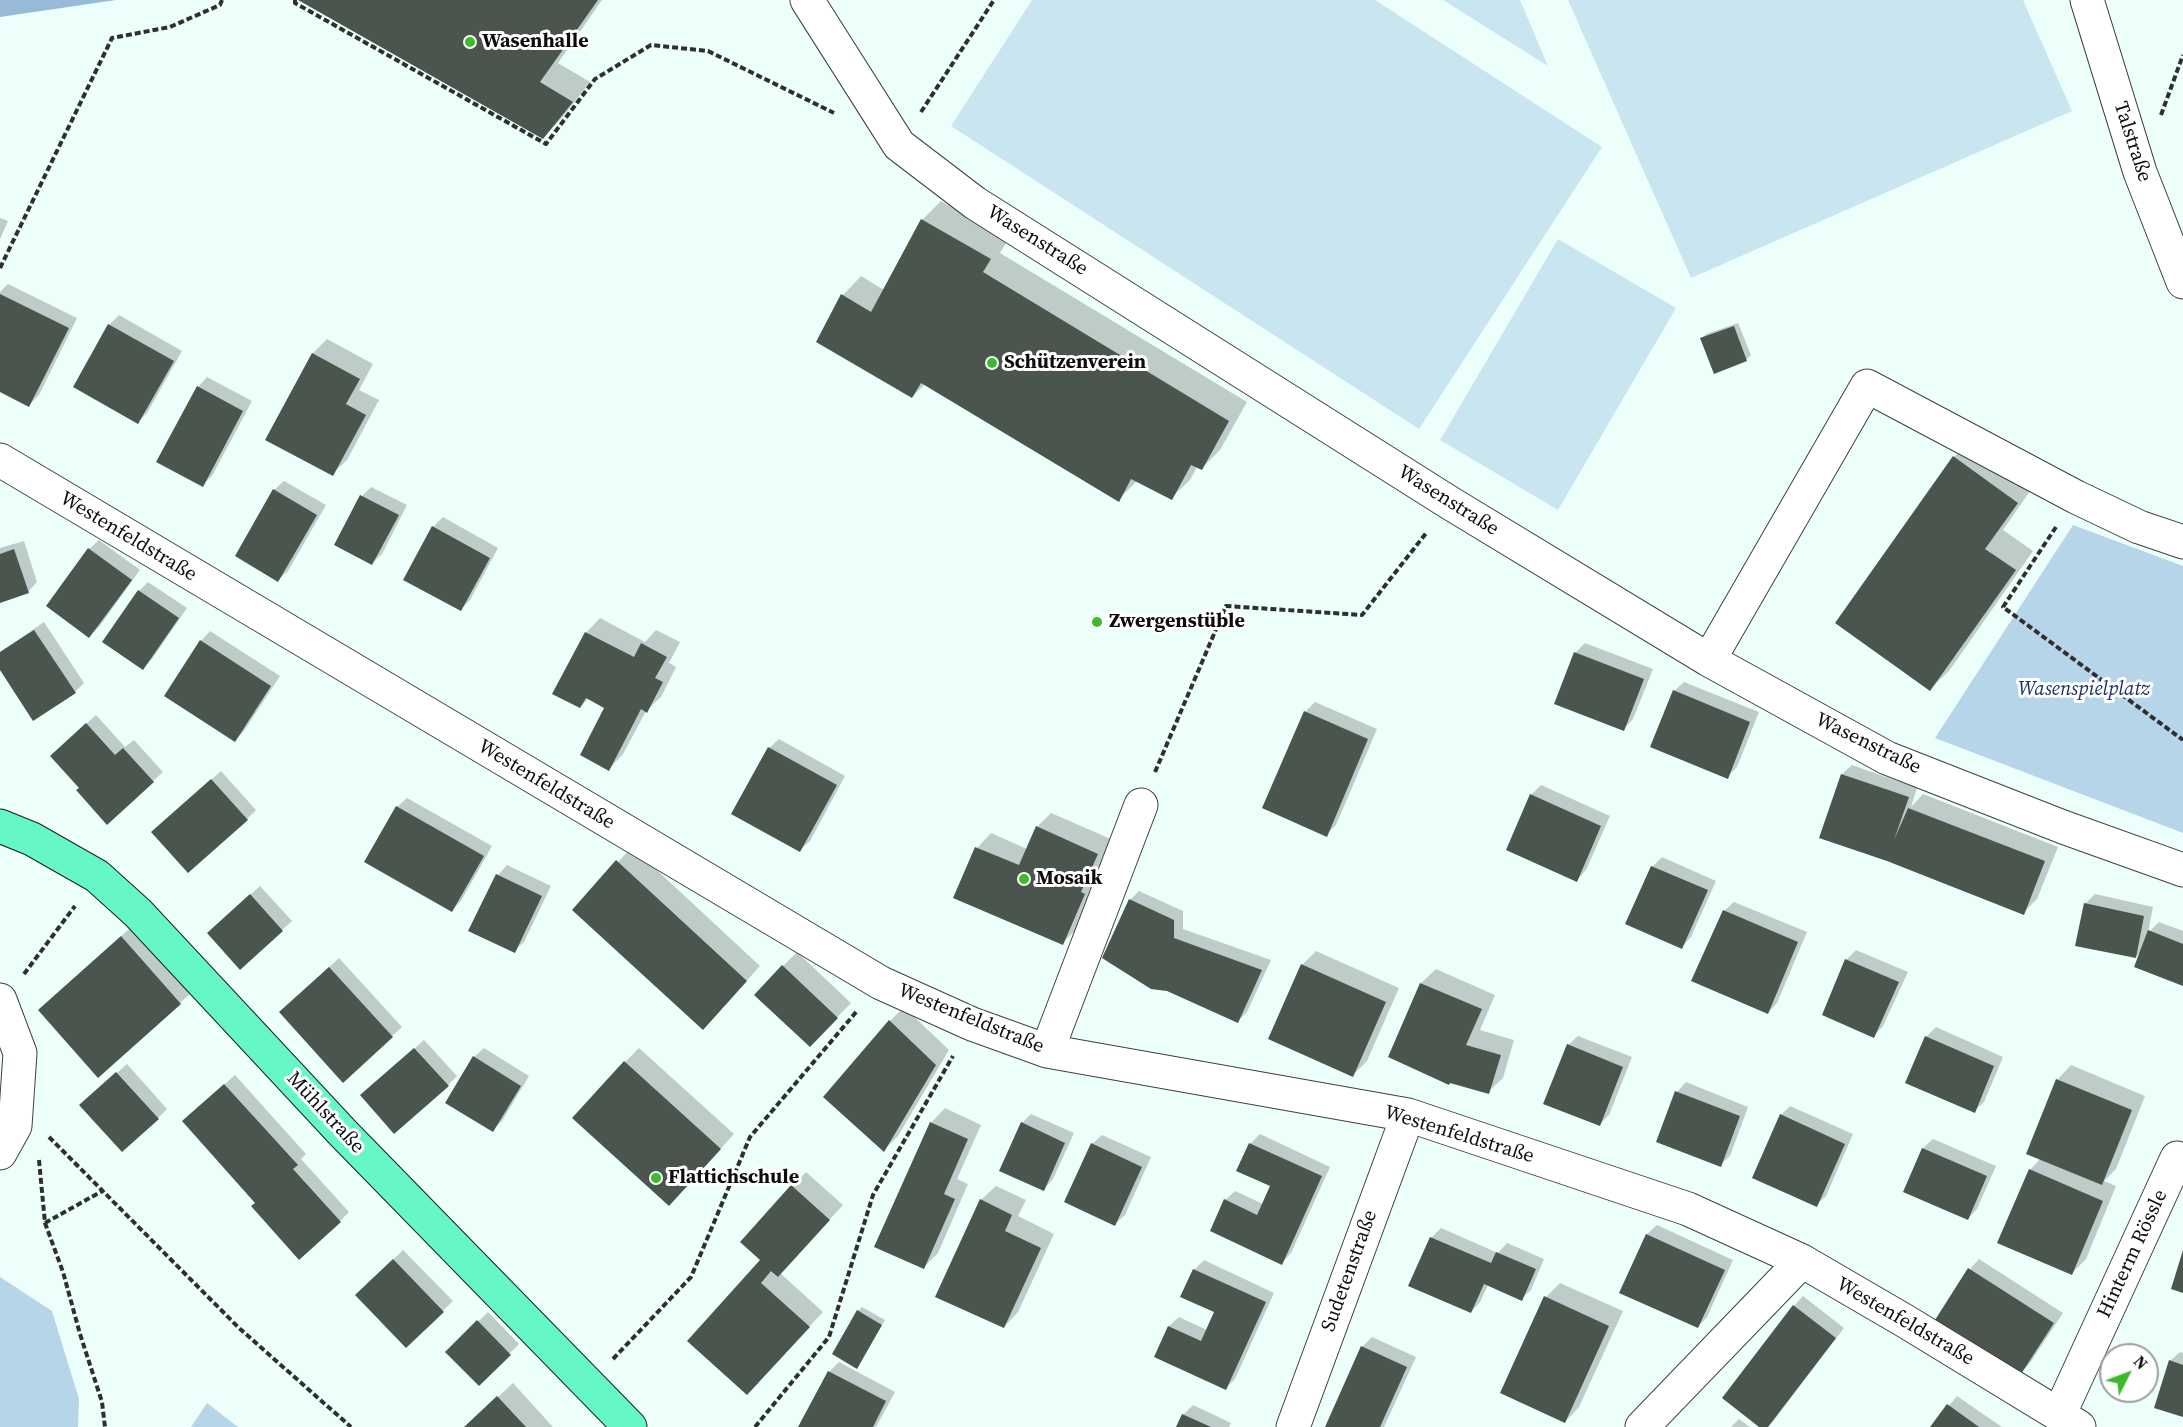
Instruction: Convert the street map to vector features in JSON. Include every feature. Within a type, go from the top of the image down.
[{"type":"main road","name":"Mühlstraße","points":[[0,826],[32,839],[97,876],[138,913],[343,1133],[587,1386],[630,1427]]},
{"type":"street","name":"Wasenstraße","points":[[807,0],[899,145],[975,202],[1450,502],[1709,660],[1887,758],[2063,827],[2183,870]]},
{"type":"street","name":"Talstraße","points":[[2087,0],[2140,172],[2183,282]]},
{"type":"street","points":[[1709,660],[1867,386],[2076,497],[2139,527],[2183,542]]},
{"type":"street","name":"Westenfeldstraße","points":[[0,460],[881,983],[972,1024],[1047,1051],[1408,1115],[1688,1209],[1802,1262],[1905,1321],[2069,1421]]},
{"type":"street","points":[[1047,1051],[1141,806]]},
{"type":"street","points":[[1,1001],[20,1053],[8,1139]]},
{"type":"street","name":"Sudetenstraße","points":[[1293,1427],[1408,1115]]},
{"type":"street","name":"Hinterm Rössle","points":[[2069,1421],[2177,1158]]},
{"type":"street","points":[[1642,1427],[1802,1262]]},
{"type":"path","points":[[0,268],[112,38],[170,27],[220,6],[222,0]]},
{"type":"path","points":[[295,0],[295,3],[546,144],[595,80],[651,45],[708,51],[836,114]]},
{"type":"path","points":[[899,145],[994,0]]},
{"type":"path","points":[[2076,497],[2002,607],[2183,740]]},
{"type":"path","points":[[1141,806],[1226,606],[1362,615],[1450,502]]},
{"type":"path","points":[[1,1001],[97,876]]},
{"type":"path","points":[[587,1386],[691,1277],[750,1137],[881,983]]},
{"type":"path","points":[[755,1427],[829,1337],[873,1195],[972,1024]]},
{"type":"path","points":[[8,1139],[36,1124],[104,1190],[239,1329],[351,1427]]},
{"type":"path","points":[[39,1157],[45,1223],[63,1272],[102,1402],[105,1427]]},
{"type":"path","points":[[45,1223],[104,1190]]},
{"type":"green space","name":"Wasenspielplatz","points":[[2073,525],[2183,566],[2183,833],[1935,738]]},
{"type":"green space","points":[[0,1277],[52,1311],[79,1399],[78,1427],[0,1427]]},
{"type":"green space","points":[[207,1403],[238,1427],[191,1427]]},
{"type":"shaded area","points":[[0,0],[116,0],[0,17]]},
{"type":"shaded area","points":[[1032,0],[1375,0],[1602,147],[1419,429],[951,126]]},
{"type":"shaded area","points":[[1443,0],[1520,0],[1548,66]]},
{"type":"shaded area","points":[[1568,0],[2023,0],[2072,111],[1691,278]]},
{"type":"shaded area","points":[[1558,239],[1676,308],[1558,510],[1440,440]]},
{"type":"building","name":"Wasenhalle","points":[[298,0],[598,0],[540,82],[573,102],[543,139]]},
{"type":"building","name":"Schützenverein","points":[[921,219],[991,259],[983,272],[1229,421],[1202,470],[1191,465],[1172,500],[1131,479],[1119,502],[921,383],[912,398],[816,342],[841,294],[871,312]]},
{"type":"building","points":[[0,294],[69,328],[29,407],[0,392]]},
{"type":"building","points":[[108,324],[174,361],[138,424],[73,387]]},
{"type":"building","points":[[1734,326],[1747,361],[1714,374],[1700,338]]},
{"type":"building","points":[[312,353],[360,379],[346,404],[366,415],[333,476],[265,440]]},
{"type":"building","points":[[197,386],[243,411],[203,487],[156,462]]},
{"type":"building","points":[[1953,456],[2018,503],[1985,549],[2016,570],[1930,691],[1835,623]]},
{"type":"building","points":[[273,489],[317,515],[278,582],[235,556]]},
{"type":"building","points":[[360,495],[399,515],[372,565],[334,545]]},
{"type":"building","points":[[432,526],[490,558],[461,611],[403,580]]},
{"type":"building","points":[[88,548],[132,580],[89,638],[46,606]]},
{"type":"building","points":[[14,549],[29,593],[0,603],[0,554]]},
{"type":"building","points":[[138,590],[179,618],[143,670],[102,642]]},
{"type":"building","points":[[34,630],[76,693],[33,721],[0,670],[0,652]]},
{"type":"building","points":[[585,632],[634,657],[641,643],[667,657],[655,678],[663,682],[647,713],[641,709],[609,771],[580,755],[604,708],[586,698],[580,708],[552,694]]},
{"type":"building","points":[[200,640],[271,686],[235,742],[164,696]]},
{"type":"building","points":[[1574,652],[1644,679],[1624,731],[1554,704]]},
{"type":"building","points":[[1673,690],[1750,722],[1728,779],[1650,747]]},
{"type":"building","points":[[1304,711],[1368,739],[1327,837],[1262,808]]},
{"type":"building","points":[[86,723],[115,755],[123,748],[154,782],[107,825],[76,790],[79,788],[50,756]]},
{"type":"building","points":[[768,747],[837,785],[800,852],[731,814]]},
{"type":"building","points":[[1841,774],[1909,797],[1894,840],[1908,808],[2045,861],[2024,915],[1887,861],[1819,838]]},
{"type":"building","points":[[211,779],[248,820],[188,873],[151,832]]},
{"type":"building","points":[[1530,794],[1601,826],[1577,882],[1506,850]]},
{"type":"building","points":[[396,806],[484,856],[452,912],[364,862]]},
{"type":"building","name":"Mosaik","points":[[1036,826],[1098,854],[1081,892],[1085,894],[1063,945],[953,898],[975,847],[1019,865]]},
{"type":"building","points":[[616,860],[747,981],[703,1030],[572,910]]},
{"type":"building","points":[[1651,866],[1708,890],[1682,949],[1625,924]]},
{"type":"building","points":[[496,874],[542,896],[515,953],[468,931]]},
{"type":"building","points":[[250,894],[283,931],[240,970],[207,933]]},
{"type":"building","points":[[1129,899],[1174,920],[1174,938],[1262,970],[1238,1023],[1167,991],[1151,989],[1102,958]]},
{"type":"building","points":[[2084,903],[2144,916],[2136,958],[2075,946]]},
{"type":"building","points":[[1723,910],[1798,942],[1768,1014],[1691,981]]},
{"type":"building","points":[[2148,930],[2183,944],[2183,986],[2134,967]]},
{"type":"building","points":[[121,936],[181,1004],[98,1078],[38,1010]]},
{"type":"building","points":[[1845,959],[1899,982],[1874,1038],[1822,1015]]},
{"type":"building","points":[[1301,964],[1386,1002],[1353,1077],[1268,1039]]},
{"type":"building","points":[[782,965],[838,1018],[810,1047],[754,995]]},
{"type":"building","points":[[329,967],[393,1037],[343,1083],[279,1012]]},
{"type":"building","points":[[1420,983],[1482,1009],[1466,1045],[1501,1055],[1489,1094],[1450,1083],[1449,1085],[1388,1057]]},
{"type":"building","points":[[889,1020],[936,1065],[884,1152],[823,1097]]},
{"type":"building","points":[[1925,1036],[1994,1066],[1975,1113],[1905,1083]]},
{"type":"building","points":[[1567,1044],[1623,1067],[1600,1126],[1543,1104]]},
{"type":"building","points":[[414,1048],[449,1086],[394,1134],[360,1095]]},
{"type":"building","points":[[473,1056],[521,1086],[493,1132],[445,1103]]},
{"type":"building","points":[[624,1061],[721,1149],[669,1206],[572,1118]]},
{"type":"building","points":[[116,1072],[159,1119],[122,1152],[79,1105]]},
{"type":"building","points":[[2056,1079],[2132,1110],[2102,1185],[2026,1154]]},
{"type":"building","points":[[224,1084],[298,1165],[293,1169],[341,1222],[299,1260],[251,1206],[255,1203],[182,1121]]},
{"type":"building","points":[[1675,1091],[1740,1116],[1721,1167],[1656,1142]]},
{"type":"building","points":[[1780,1114],[1845,1144],[1817,1207],[1752,1178]]},
{"type":"building","points":[[930,1122],[968,1139],[944,1194],[955,1199],[924,1269],[874,1247]]},
{"type":"building","points":[[1021,1122],[1065,1143],[1044,1191],[999,1171]]},
{"type":"building","points":[[1091,1143],[1142,1167],[1115,1226],[1064,1202]]},
{"type":"building","points":[[1249,1143],[1322,1176],[1282,1265],[1210,1231],[1224,1199],[1257,1215],[1270,1186],[1236,1171]]},
{"type":"building","points":[[1922,1148],[1987,1176],[1968,1220],[1903,1192]]},
{"type":"building","points":[[2029,1169],[2103,1201],[2072,1275],[1997,1243]]},
{"type":"building","points":[[791,1185],[830,1220],[778,1277],[771,1271],[761,1283],[810,1327],[747,1395],[687,1341],[760,1260],[740,1242]]},
{"type":"building","points":[[980,1199],[1012,1215],[1005,1231],[1041,1248],[1004,1328],[935,1297]]},
{"type":"building","points":[[1646,1234],[1725,1270],[1698,1328],[1619,1293]]},
{"type":"building","points":[[1430,1237],[1491,1263],[1496,1252],[1536,1269],[1522,1301],[1484,1284],[1471,1313],[1408,1286]]},
{"type":"building","points":[[2183,1250],[2183,1293],[2171,1289]]},
{"type":"building","points":[[393,1259],[444,1312],[406,1348],[355,1295]]},
{"type":"building","points":[[1968,1268],[2054,1323],[2021,1374],[1935,1320]]},
{"type":"building","points":[[1193,1269],[1266,1302],[1226,1390],[1154,1357],[1168,1326],[1201,1341],[1214,1312],[1180,1297]]},
{"type":"building","points":[[1544,1296],[1609,1326],[1565,1423],[1500,1393]]},
{"type":"building","points":[[1793,1305],[1836,1338],[1768,1427],[1759,1427],[1722,1398]]},
{"type":"building","points":[[857,1310],[882,1325],[857,1369],[832,1354]]},
{"type":"building","points":[[477,1320],[511,1355],[479,1386],[445,1352]]},
{"type":"building","points":[[1361,1346],[1407,1367],[1380,1427],[1325,1427]]},
{"type":"building","points":[[2169,1360],[2183,1365],[2183,1417],[2154,1408],[2156,1403],[2159,1403],[2159,1392]]},
{"type":"building","points":[[828,1371],[886,1401],[873,1427],[798,1427]]},
{"type":"building","points":[[497,1396],[526,1427],[464,1427]]},
{"type":"building","points":[[1947,1404],[1979,1427],[1930,1427]]},
{"type":"building","points":[[1182,1414],[1211,1427],[1176,1427]]},
{"type":"place","name":"Wasenhalle","points":[[470,42]]},
{"type":"place","name":"Schützenverein","points":[[992,363]]},
{"type":"place","name":"Zwergenstüble","points":[[1097,622]]},
{"type":"place","name":"Mosaik","points":[[1024,879]]},
{"type":"place","name":"Flattichschule","points":[[656,1178]]}]
